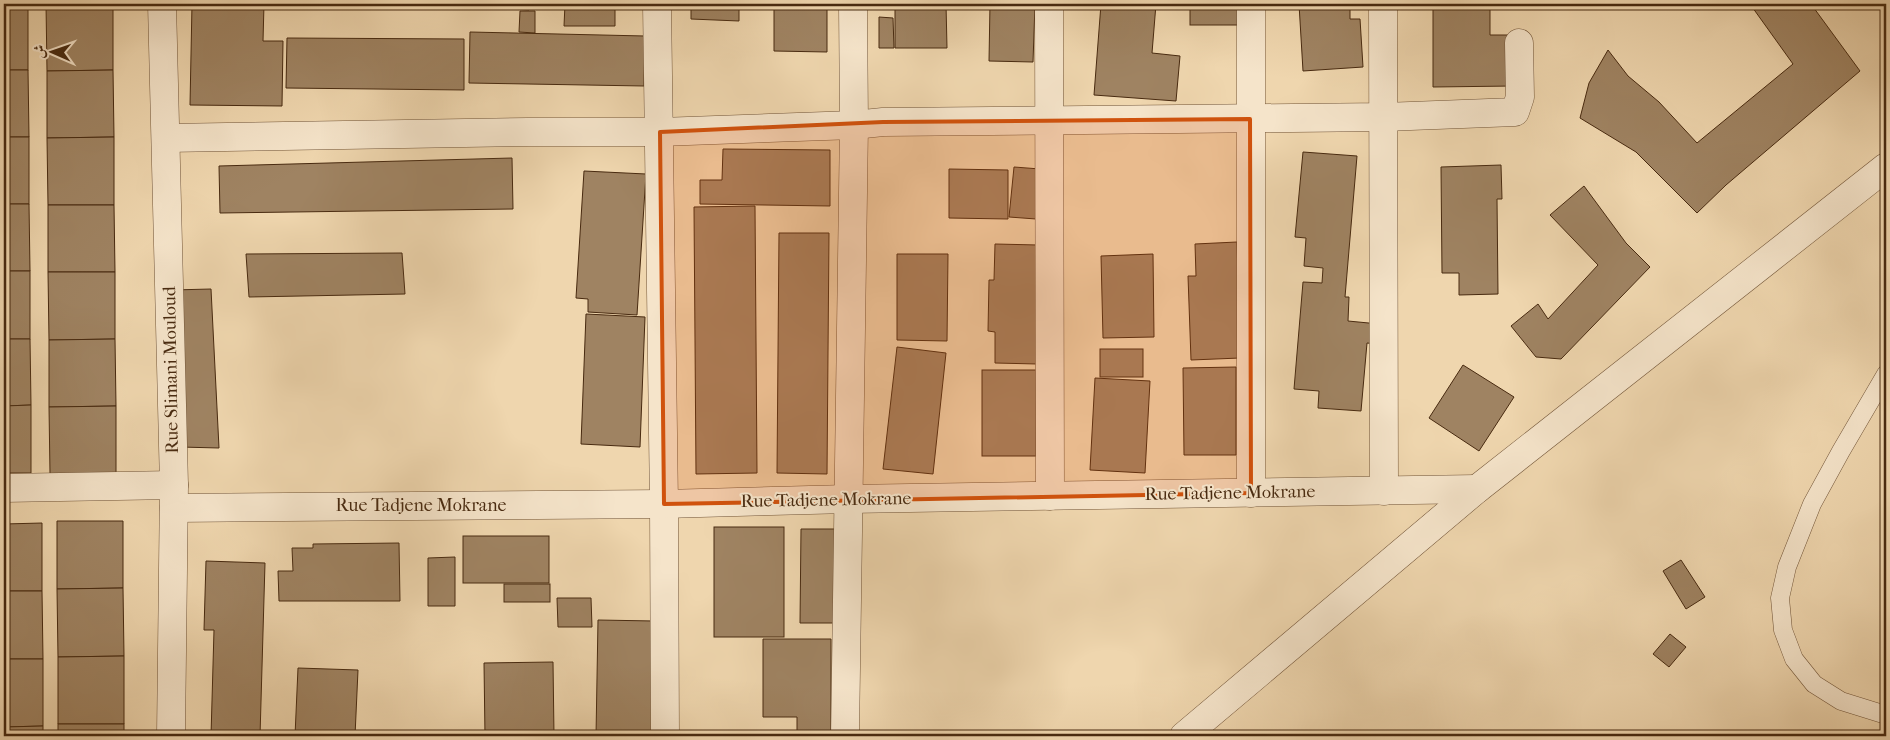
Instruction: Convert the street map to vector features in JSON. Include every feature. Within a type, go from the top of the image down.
[{"type":"street","name":"Rue Slimani Mouloud","points":[[162,4],[174,496],[171,736]]},
{"type":"street","points":[[657,4],[660,132],[665,736]]},
{"type":"street","points":[[845,736],[854,125],[853,4]]},
{"type":"street","points":[[1049,4],[1050,496]]},
{"type":"street","points":[[1251,4],[1251,493]]},
{"type":"street","points":[[1383,4],[1384,491]]},
{"type":"street","points":[[166,138],[528,132],[660,132],[854,125],[883,122],[1384,117],[1515,112],[1520,97],[1519,43]]},
{"type":"street","points":[[1184,736],[1477,489],[1886,167]]},
{"type":"street","name":"Rue Tadjene Mokrane","points":[[4,488],[174,496],[664,504],[848,499],[1477,489]]},
{"type":"lane","points":[[1886,374],[1812,504],[1787,567],[1780,598],[1782,630],[1794,659],[1814,684],[1841,701],[1886,715]]},
{"type":"highlighted area","points":[[1250,119],[1251,493],[664,504],[660,132],[883,122]]},
{"type":"building","points":[[4,4],[28,4],[28,70],[4,70]]},
{"type":"building","points":[[46,4],[113,4],[113,70],[47,71]]},
{"type":"building","points":[[192,4],[264,4],[263,41],[283,41],[282,106],[190,105]]},
{"type":"building","points":[[314,4],[429,4],[429,6],[314,6]]},
{"type":"building","points":[[438,4],[529,4],[529,10]]},
{"type":"building","points":[[565,4],[615,4],[615,26],[564,26]]},
{"type":"building","points":[[691,4],[760,4],[760,9],[739,8],[739,21],[691,19]]},
{"type":"building","points":[[774,4],[827,4],[827,52],[774,51]]},
{"type":"building","points":[[895,4],[946,4],[947,48],[895,48]]},
{"type":"building","points":[[990,4],[1035,4],[1033,62],[989,61]]},
{"type":"building","points":[[1101,4],[1156,4],[1152,53],[1180,56],[1176,101],[1094,95]]},
{"type":"building","points":[[1190,4],[1239,4],[1239,25],[1190,25]]},
{"type":"building","points":[[1299,4],[1350,4],[1350,19],[1360,19],[1363,67],[1303,71]]},
{"type":"building","points":[[1433,4],[1490,4],[1490,35],[1513,35],[1513,86],[1433,87]]},
{"type":"building","points":[[1750,4],[1811,4],[1860,71],[1726,185],[1697,213],[1636,152],[1580,118],[1589,83],[1608,50],[1628,76],[1659,102],[1697,143],[1793,64]]},
{"type":"building","points":[[520,11],[535,11],[535,33],[519,32]]},
{"type":"building","points":[[879,17],[893,18],[894,48],[879,48]]},
{"type":"building","points":[[470,32],[645,36],[644,86],[469,83]]},
{"type":"building","points":[[287,38],[464,39],[464,90],[286,88]]},
{"type":"building","points":[[4,70],[28,70],[29,137],[4,137]]},
{"type":"building","points":[[113,70],[114,137],[47,138],[47,71]]},
{"type":"building","points":[[4,137],[29,137],[29,204],[4,204]]},
{"type":"building","points":[[114,137],[114,205],[48,205],[47,138]]},
{"type":"building","points":[[723,149],[830,150],[830,206],[700,204],[700,180],[722,180]]},
{"type":"building","points":[[1303,152],[1357,156],[1345,297],[1349,297],[1348,321],[1379,324],[1377,344],[1367,343],[1361,411],[1318,408],[1319,391],[1294,389],[1303,282],[1322,283],[1323,268],[1304,266],[1306,238],[1295,237]]},
{"type":"building","points":[[512,158],[513,209],[220,213],[219,166]]},
{"type":"building","points":[[1501,165],[1502,199],[1497,199],[1498,294],[1459,295],[1459,273],[1442,273],[1441,167]]},
{"type":"building","points":[[1014,167],[1040,169],[1036,219],[1009,217]]},
{"type":"building","points":[[949,169],[1008,170],[1008,219],[949,218]]},
{"type":"building","points":[[584,171],[646,174],[637,315],[588,312],[588,299],[576,298]]},
{"type":"building","points":[[1584,186],[1626,243],[1650,267],[1561,359],[1536,357],[1511,326],[1538,304],[1548,319],[1598,265],[1550,215]]},
{"type":"building","points":[[4,204],[29,204],[30,271],[4,271]]},
{"type":"building","points":[[48,205],[114,205],[115,272],[48,272]]},
{"type":"building","points":[[755,206],[757,473],[696,474],[694,207]]},
{"type":"building","points":[[779,233],[829,233],[827,474],[777,473]]},
{"type":"building","points":[[1237,242],[1240,358],[1191,360],[1188,276],[1196,276],[1195,244]]},
{"type":"building","points":[[995,244],[1038,245],[1037,364],[995,363],[995,332],[988,331],[989,280],[994,280]]},
{"type":"building","points":[[402,253],[405,294],[249,297],[246,254]]},
{"type":"building","points":[[897,254],[948,254],[947,341],[897,340]]},
{"type":"building","points":[[1153,254],[1154,337],[1103,338],[1101,256]]},
{"type":"building","points":[[4,271],[30,271],[30,339],[4,339]]},
{"type":"building","points":[[48,272],[115,272],[115,339],[49,340]]},
{"type":"building","points":[[211,289],[219,448],[180,447],[172,290]]},
{"type":"building","points":[[586,314],[645,317],[640,447],[581,444]]},
{"type":"building","points":[[4,339],[30,339],[31,405],[4,406]]},
{"type":"building","points":[[115,339],[116,406],[49,407],[49,340]]},
{"type":"building","points":[[897,347],[946,353],[933,474],[883,469]]},
{"type":"building","points":[[1100,349],[1143,349],[1143,377],[1100,377]]},
{"type":"building","points":[[1463,365],[1514,397],[1479,451],[1429,418]]},
{"type":"building","points":[[1236,367],[1236,455],[1184,455],[1183,368]]},
{"type":"building","points":[[982,370],[1036,370],[1036,456],[982,456]]},
{"type":"building","points":[[1095,378],[1150,381],[1145,473],[1090,470]]},
{"type":"building","points":[[31,405],[31,473],[4,473],[4,406]]},
{"type":"building","points":[[116,406],[116,474],[50,474],[49,407]]},
{"type":"building","points":[[57,521],[123,521],[123,588],[57,589]]},
{"type":"building","points":[[42,523],[42,591],[4,591],[4,524]]},
{"type":"building","points":[[714,527],[784,527],[784,637],[714,637]]},
{"type":"building","points":[[801,529],[835,529],[835,623],[800,623]]},
{"type":"building","points":[[463,536],[549,536],[549,583],[463,583]]},
{"type":"building","points":[[399,543],[400,601],[279,601],[278,571],[293,571],[292,548],[313,548],[313,544]]},
{"type":"building","points":[[455,557],[455,606],[428,606],[428,558]]},
{"type":"building","points":[[1681,560],[1705,597],[1686,609],[1663,571]]},
{"type":"building","points":[[206,561],[265,563],[260,736],[211,736],[214,630],[204,630]]},
{"type":"building","points":[[504,584],[550,584],[550,602],[504,602]]},
{"type":"building","points":[[123,588],[124,656],[58,657],[57,589]]},
{"type":"building","points":[[4,591],[42,591],[43,659],[4,659]]},
{"type":"building","points":[[557,598],[591,598],[592,627],[558,627]]},
{"type":"building","points":[[598,620],[654,621],[652,736],[596,736]]},
{"type":"building","points":[[1670,634],[1686,647],[1669,667],[1653,654]]},
{"type":"building","points":[[763,639],[831,639],[831,736],[797,736],[797,717],[763,717]]},
{"type":"building","points":[[124,656],[124,724],[58,724],[58,657]]},
{"type":"building","points":[[4,659],[43,659],[43,726],[4,727]]},
{"type":"building","points":[[553,662],[554,736],[485,736],[484,663]]},
{"type":"building","points":[[298,668],[358,670],[355,736],[295,736]]},
{"type":"building","points":[[58,724],[124,724],[124,736],[58,736]]},
{"type":"building","points":[[43,726],[43,736],[4,736],[4,727]]}]
